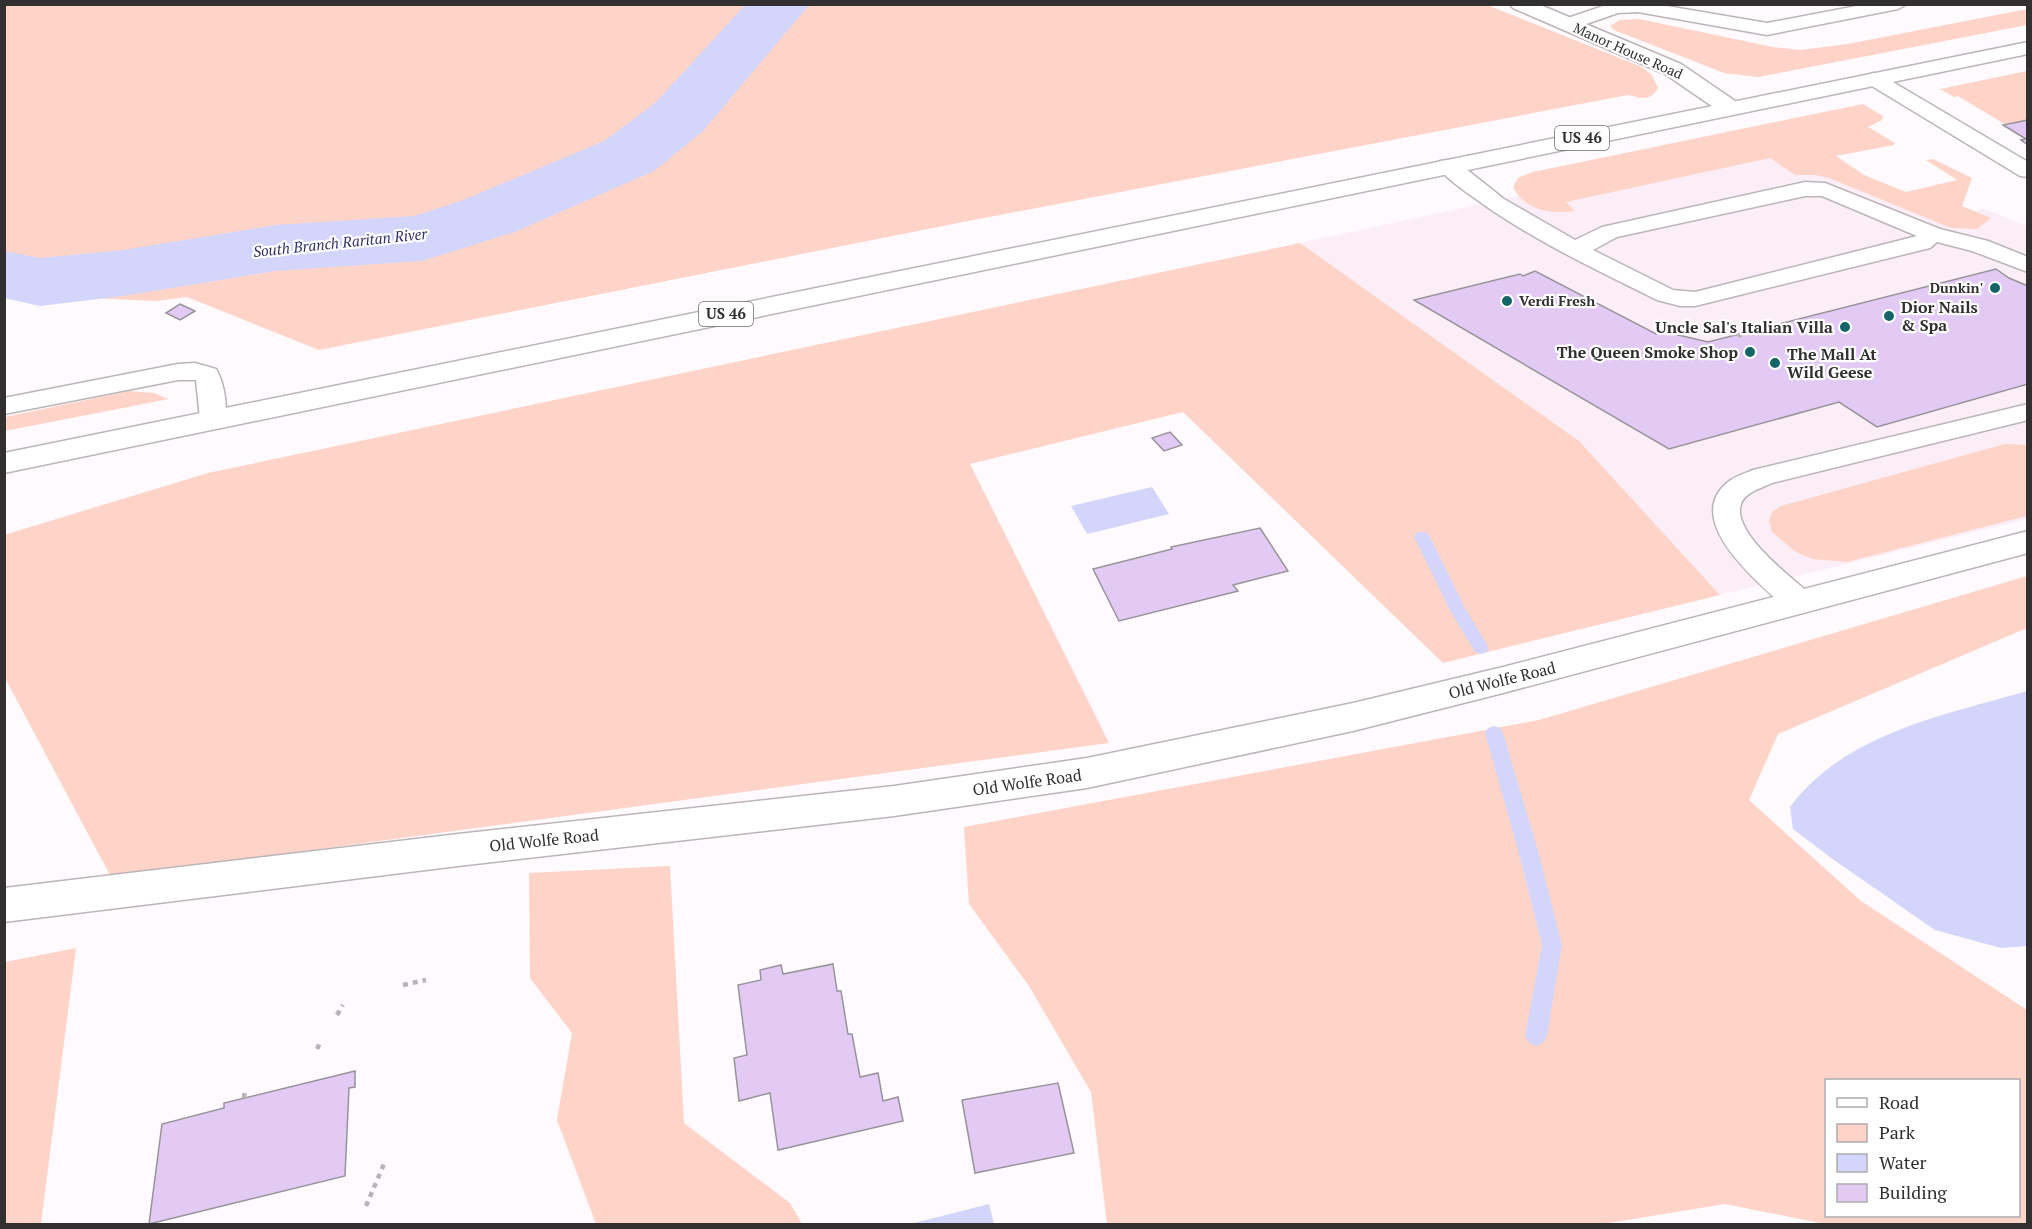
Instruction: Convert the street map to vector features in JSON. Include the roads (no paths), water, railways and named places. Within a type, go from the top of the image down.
[{"type":"main road","name":"Manor House Road","points":[[1521,4],[1672,69],[1730,108]]},
{"type":"main road","name":"US 46","points":[[4,463],[2028,48]]},
{"type":"main road","name":"Old Wolfe Road","points":[[4,905],[894,801],[1087,773],[1353,717],[1503,680],[2028,542]]},
{"type":"lane","points":[[1569,24],[1616,8],[1638,7],[1767,29],[1898,4]]},
{"type":"lane","points":[[1874,79],[2028,171]]},
{"type":"lane","points":[[1448,166],[1487,198],[1576,249],[1665,295],[1688,299],[1922,243],[1932,234]]},
{"type":"lane","points":[[1576,249],[1610,232],[1808,188],[1822,189],[1837,194],[1932,234],[1980,246],[2028,265]]},
{"type":"lane","points":[[4,406],[178,372],[195,371],[207,375],[209,379],[213,419]]},
{"type":"lane","points":[[1798,602],[1735,537],[1727,520],[1725,506],[1730,494],[1736,488],[1746,481],[1763,476],[1993,418],[2028,412]]},
{"type":"water","points":[[1152,487],[1169,514],[1087,534],[1071,506]]},
{"type":"water","points":[[2027,691],[2027,946],[2001,948],[1935,930],[1793,829],[1790,807],[1813,782],[1839,761],[1898,730]]},
{"type":"water","points":[[989,1204],[994,1224],[910,1224]]},
{"type":"waterway","name":"South Branch Raritan River","points":[[4,274],[40,282],[123,273],[275,248],[422,238],[489,216],[629,156],[679,117],[780,4]]},
{"type":"waterway","points":[[1422,537],[1458,610],[1481,648]]},
{"type":"waterway","points":[[1494,733],[1529,854],[1552,945],[1536,1036]]},
{"type":"place","name":"Dunkin'","points":[[1995,288]]},
{"type":"place","name":"Verdi Fresh","points":[[1507,301]]},
{"type":"place","name":"Dior Nails & Spa","points":[[1889,316]]},
{"type":"place","name":"Uncle Sal's Italian Villa","points":[[1845,327]]},
{"type":"place","name":"The Queen Smoke Shop","points":[[1750,352]]},
{"type":"place","name":"The Mall At Wild Geese","points":[[1775,363]]}]
